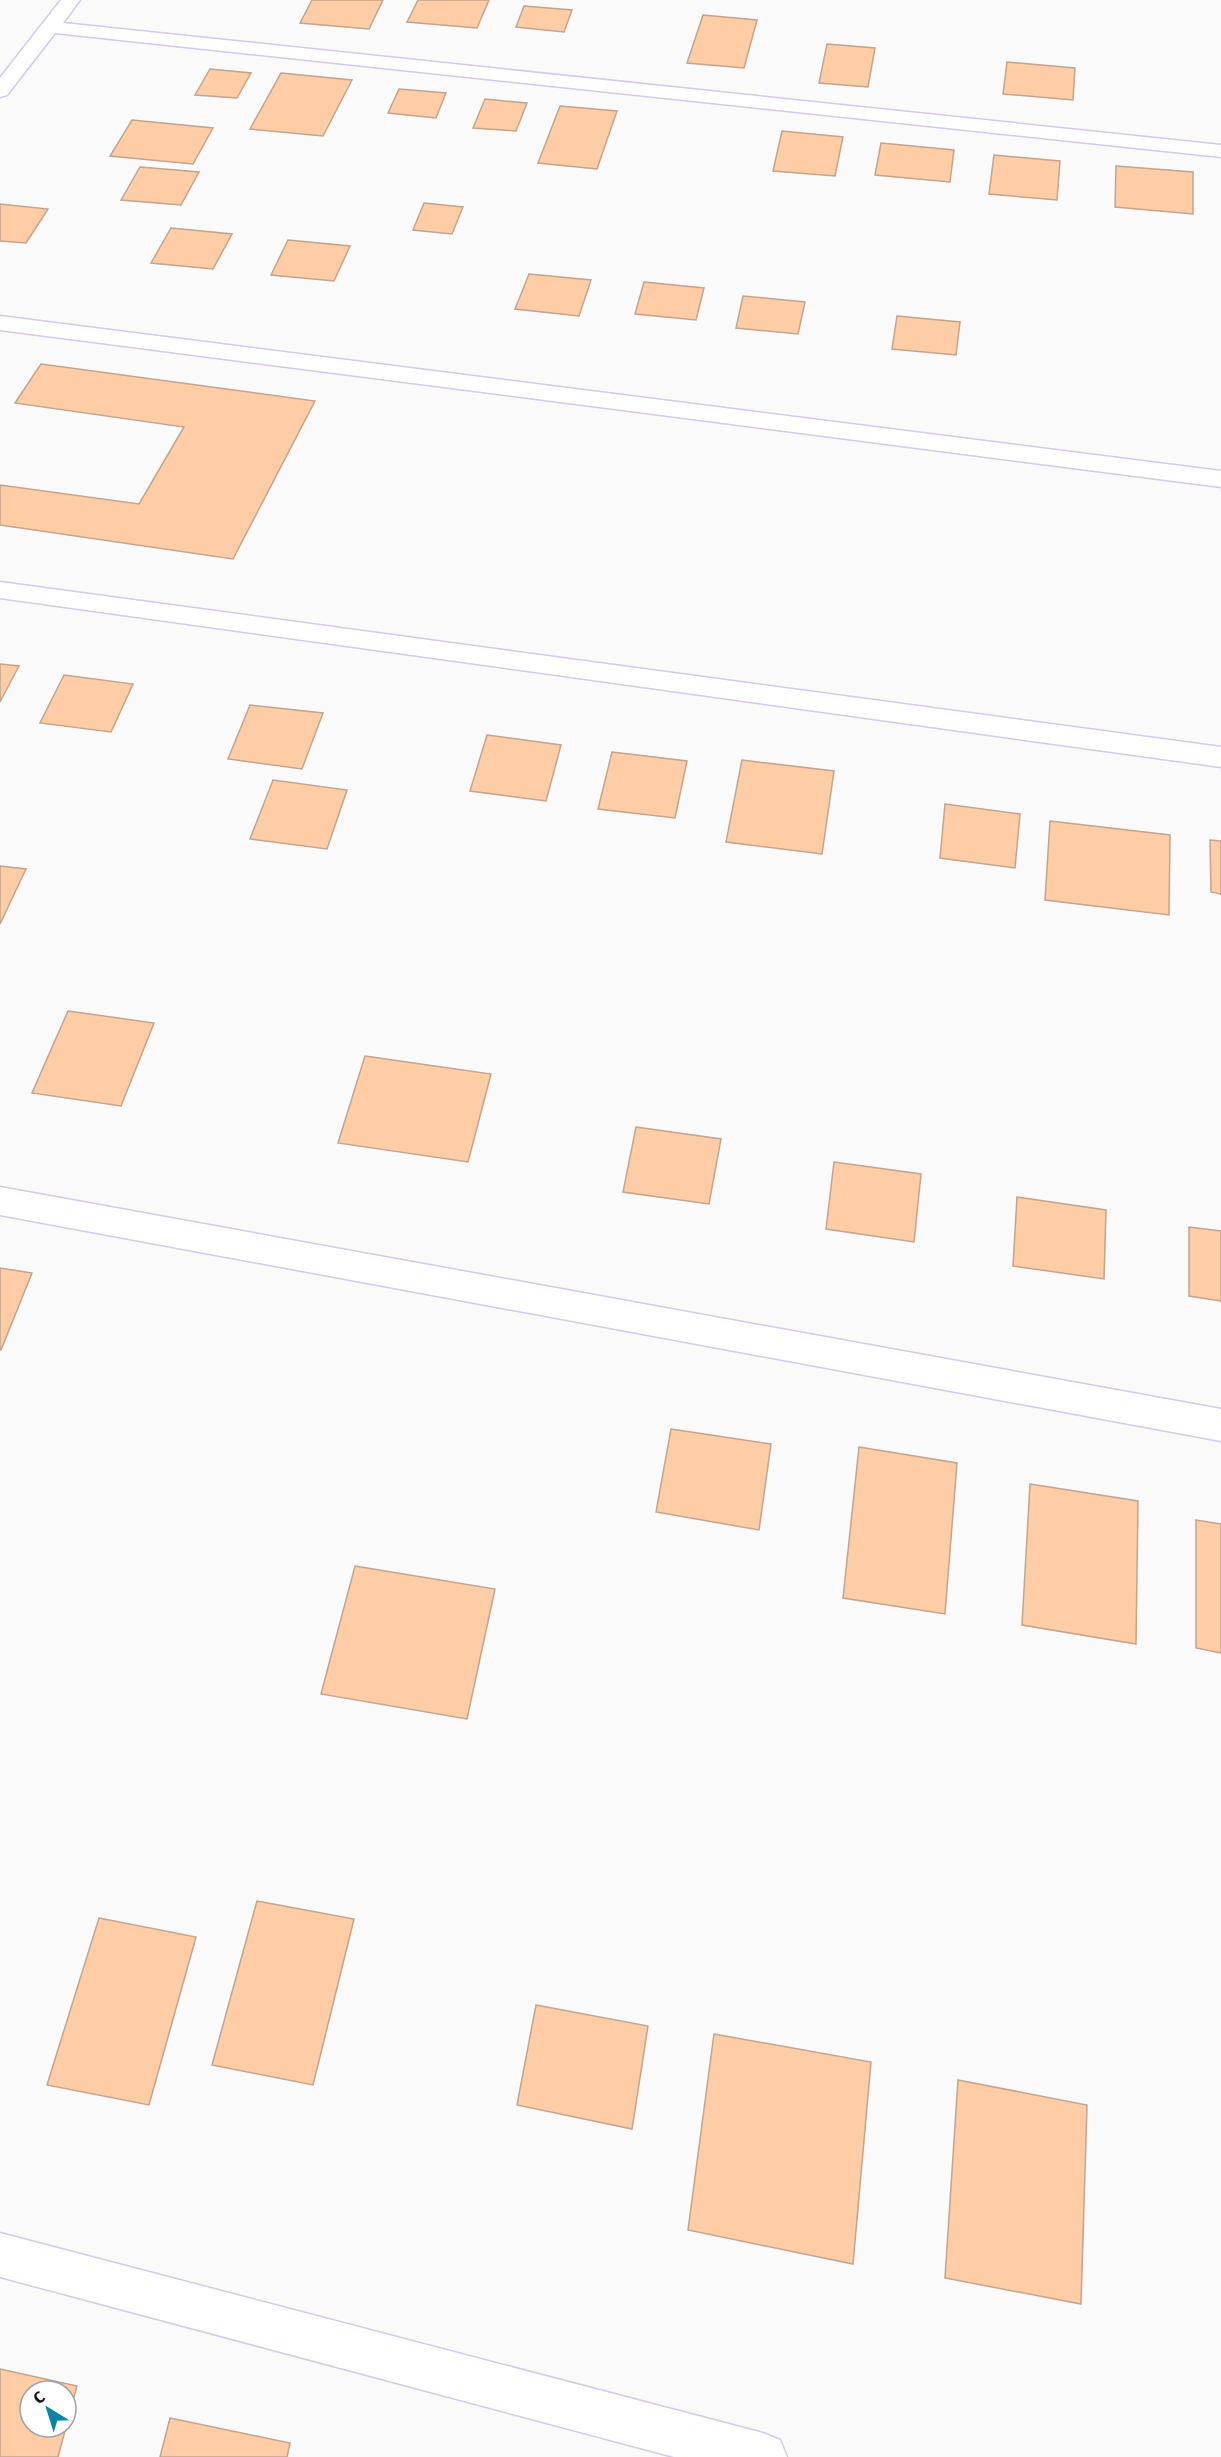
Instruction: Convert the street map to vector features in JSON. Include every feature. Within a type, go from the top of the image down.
[{"type":"lane","points":[[0,91],[70,0]]},
{"type":"lane","points":[[50,27],[1221,151]]},
{"type":"lane","points":[[0,323],[1221,479]]},
{"type":"lane","points":[[0,590],[1221,757]]},
{"type":"lane","points":[[0,1201],[1221,1425]]},
{"type":"lane","points":[[0,2255],[763,2457]]},
{"type":"building","points":[[312,0],[383,0],[369,29],[300,23]]},
{"type":"building","points":[[418,0],[489,0],[477,28],[407,22]]},
{"type":"building","points":[[524,6],[572,10],[564,32],[516,27]]},
{"type":"building","points":[[703,15],[757,20],[744,68],[687,63]]},
{"type":"building","points":[[827,44],[875,48],[868,87],[819,83]]},
{"type":"building","points":[[1007,62],[1075,68],[1073,100],[1003,94]]},
{"type":"building","points":[[210,69],[251,73],[237,98],[195,95]]},
{"type":"building","points":[[281,73],[352,80],[323,136],[250,129]]},
{"type":"building","points":[[399,89],[446,93],[436,118],[388,113]]},
{"type":"building","points":[[485,99],[527,103],[516,131],[473,128]]},
{"type":"building","points":[[560,106],[617,111],[597,169],[538,163]]},
{"type":"building","points":[[132,120],[213,128],[193,164],[110,156]]},
{"type":"building","points":[[782,131],[843,137],[835,176],[773,171]]},
{"type":"building","points":[[881,143],[954,150],[950,182],[875,175]]},
{"type":"building","points":[[994,155],[1060,161],[1057,200],[989,194]]},
{"type":"building","points":[[1116,166],[1193,172],[1193,214],[1115,207]]},
{"type":"building","points":[[140,167],[199,172],[181,205],[121,200]]},
{"type":"building","points":[[424,203],[463,207],[452,234],[413,230]]},
{"type":"building","points":[[0,204],[48,209],[26,243],[0,241]]},
{"type":"building","points":[[171,228],[232,234],[213,269],[151,263]]},
{"type":"building","points":[[288,240],[350,246],[334,281],[271,275]]},
{"type":"building","points":[[529,274],[591,280],[579,316],[515,309]]},
{"type":"building","points":[[644,282],[704,288],[696,320],[635,314]]},
{"type":"building","points":[[743,296],[805,302],[798,334],[736,328]]},
{"type":"building","points":[[897,316],[960,322],[956,355],[892,349]]},
{"type":"building","points":[[41,364],[315,401],[233,559],[0,525],[0,485],[139,504],[184,427],[15,403]]},
{"type":"building","points":[[0,664],[19,666],[0,702]]},
{"type":"building","points":[[64,675],[133,684],[111,732],[40,723]]},
{"type":"building","points":[[250,705],[323,713],[302,769],[228,759]]},
{"type":"building","points":[[487,735],[561,745],[546,801],[470,791]]},
{"type":"building","points":[[612,752],[687,761],[675,818],[598,809]]},
{"type":"building","points":[[742,760],[834,771],[822,854],[726,842]]},
{"type":"building","points":[[273,780],[347,790],[327,849],[250,839]]},
{"type":"building","points":[[945,804],[1020,814],[1015,868],[940,858]]},
{"type":"building","points":[[1050,821],[1170,835],[1169,915],[1045,900]]},
{"type":"building","points":[[1210,840],[1221,841],[1221,894],[1211,892]]},
{"type":"building","points":[[0,866],[26,869],[0,924]]},
{"type":"building","points":[[68,1011],[154,1023],[121,1106],[32,1093]]},
{"type":"building","points":[[365,1056],[491,1074],[468,1162],[338,1143]]},
{"type":"building","points":[[636,1127],[721,1139],[709,1204],[623,1192]]},
{"type":"building","points":[[834,1162],[921,1174],[914,1242],[826,1229]]},
{"type":"building","points":[[1017,1197],[1106,1210],[1104,1279],[1013,1266]]},
{"type":"building","points":[[1189,1227],[1221,1231],[1221,1301],[1189,1296]]},
{"type":"building","points":[[0,1268],[32,1273],[1,1350],[0,1350]]},
{"type":"building","points":[[671,1429],[771,1444],[759,1530],[656,1512]]},
{"type":"building","points":[[859,1447],[957,1463],[945,1614],[843,1598]]},
{"type":"building","points":[[1030,1484],[1138,1501],[1136,1644],[1022,1625]]},
{"type":"building","points":[[1196,1520],[1221,1524],[1221,1653],[1196,1648]]},
{"type":"building","points":[[355,1566],[495,1589],[467,1719],[321,1694]]},
{"type":"building","points":[[257,1901],[354,1919],[313,2085],[212,2065]]},
{"type":"building","points":[[99,1918],[196,1937],[149,2105],[47,2085]]},
{"type":"building","points":[[536,2005],[648,2026],[632,2129],[517,2105]]},
{"type":"building","points":[[714,2034],[871,2062],[853,2264],[688,2230]]},
{"type":"building","points":[[958,2080],[1087,2105],[1081,2304],[945,2278]]},
{"type":"building","points":[[0,2369],[45,2379],[18,2379],[18,2439],[63,2439],[58,2457],[0,2457]]},
{"type":"building","points":[[170,2418],[290,2443],[287,2457],[160,2457]]}]
